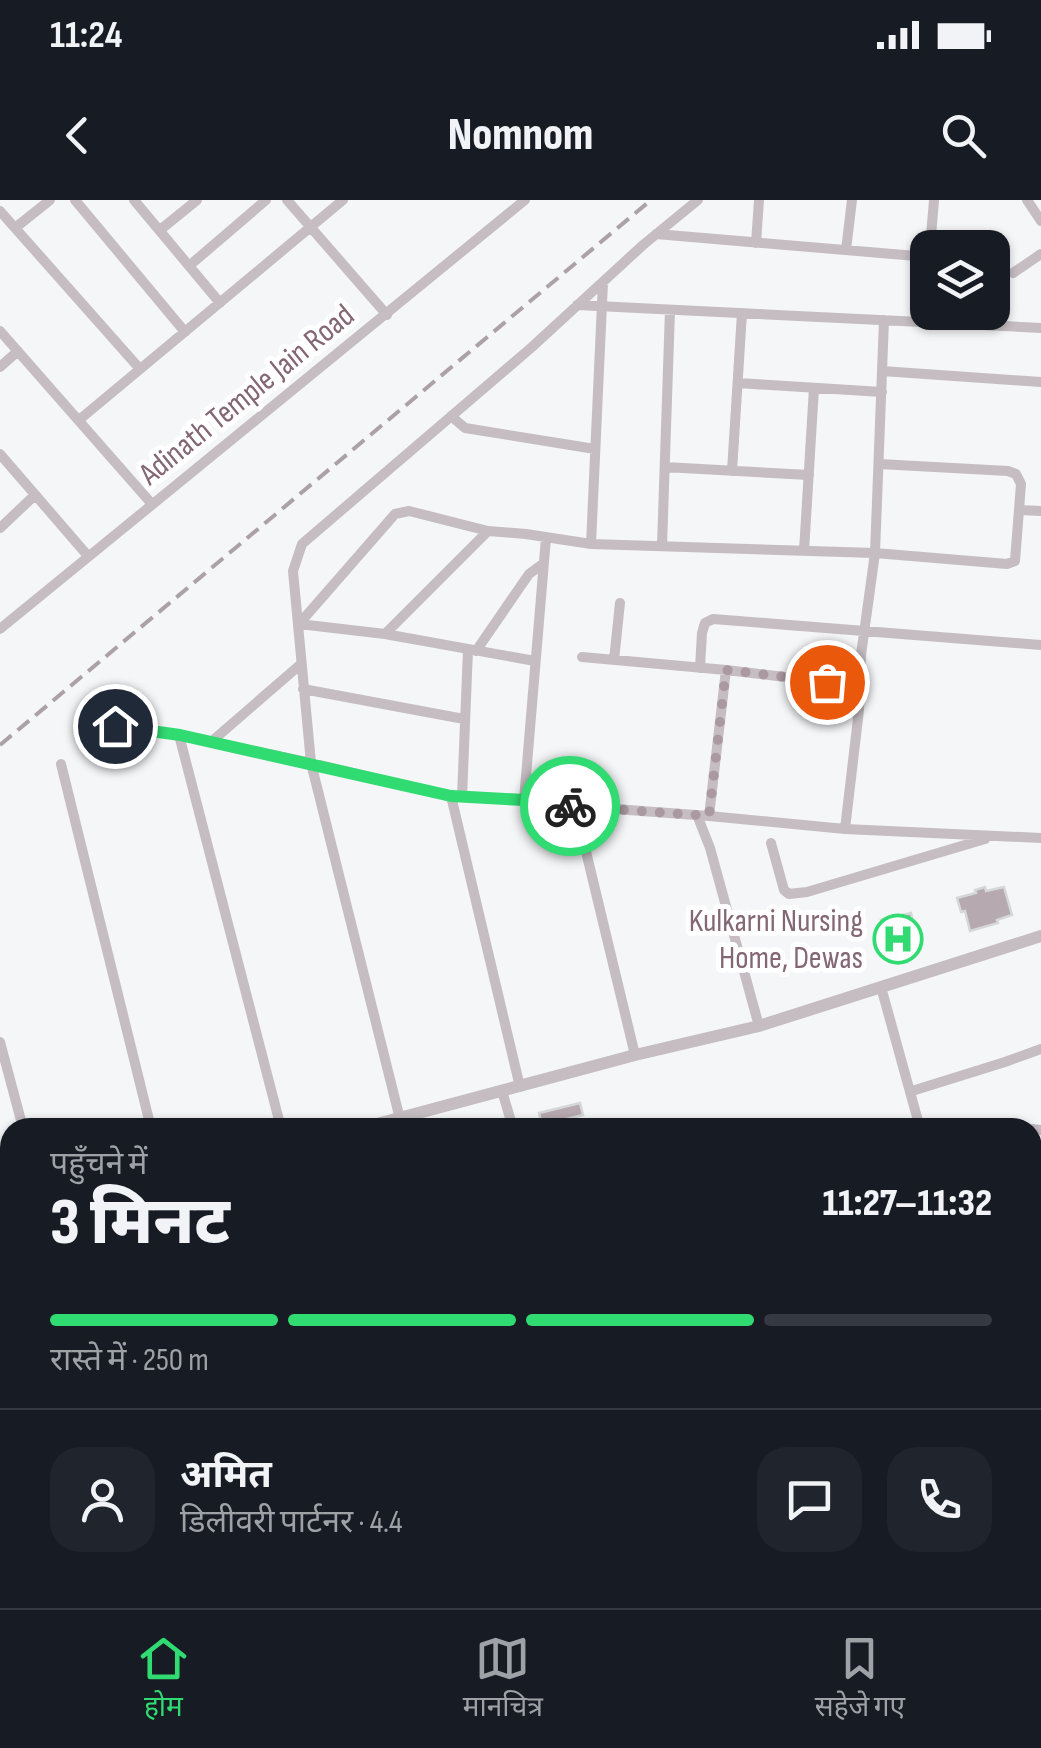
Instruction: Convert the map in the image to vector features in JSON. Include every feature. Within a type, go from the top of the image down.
[{"type":"street","points":[[15,228],[50,200]]},
{"type":"street","points":[[75,200],[185,332]]},
{"type":"street","points":[[134,200],[220,304]]},
{"type":"street","points":[[160,230],[198,200]]},
{"type":"street","points":[[189,266],[266,200]]},
{"type":"street","points":[[287,200],[387,315]]},
{"type":"street","points":[[79,420],[343,200]]},
{"type":"street","name":"Adinath Temple Jain Road","points":[[0,629],[526,200]]},
{"type":"street","points":[[400,1118],[310,763],[293,571],[302,544],[698,200]]},
{"type":"street","points":[[756,242],[760,200]]},
{"type":"street","points":[[846,250],[852,200]]},
{"type":"street","points":[[932,230],[934,200]]},
{"type":"street","points":[[1027,200],[1041,221]]},
{"type":"street","points":[[0,211],[140,369]]},
{"type":"street","points":[[656,234],[910,255]]},
{"type":"street","points":[[1014,274],[1041,254]]},
{"type":"street","points":[[591,544],[603,282]]},
{"type":"street","points":[[577,306],[910,321]]},
{"type":"street","points":[[662,546],[670,310]]},
{"type":"street","points":[[732,470],[742,313]]},
{"type":"street","points":[[845,829],[875,553],[884,320]]},
{"type":"street","points":[[1010,326],[1041,328]]},
{"type":"street","points":[[0,331],[152,504]]},
{"type":"street","points":[[0,367],[18,351]]},
{"type":"street","points":[[882,371],[1041,382]]},
{"type":"street","points":[[738,383],[882,392]]},
{"type":"street","points":[[804,551],[814,388]]},
{"type":"street","points":[[451,416],[465,428],[595,449]]},
{"type":"street","points":[[0,454],[88,556]]},
{"type":"street","points":[[298,624],[395,514],[409,511],[488,532],[591,544],[875,553],[1008,564],[1015,561],[1021,484],[1016,474],[879,464]]},
{"type":"street","points":[[665,466],[809,475]]},
{"type":"street","points":[[0,528],[35,495]]},
{"type":"street","points":[[1020,510],[1041,512]]},
{"type":"street","points":[[385,634],[488,532]]},
{"type":"street","points":[[524,800],[546,538]]},
{"type":"street","points":[[520,1087],[457,796],[472,650],[528,574],[544,563]]},
{"type":"street","points":[[614,660],[620,603]]},
{"type":"street","points":[[700,668],[702,634],[712,619],[1041,645]]},
{"type":"street","points":[[298,624],[385,634],[535,661]]},
{"type":"street","points":[[582,657],[861,686]]},
{"type":"street","points":[[212,742],[301,664]]},
{"type":"street","points":[[726,670],[703,815],[758,1026]]},
{"type":"street","points":[[303,689],[464,719]]},
{"type":"street","points":[[83,721],[180,735],[457,796],[845,829],[1041,838]]},
{"type":"street","points":[[180,735],[278,1118]]},
{"type":"street","points":[[61,764],[149,1118]]},
{"type":"street","points":[[575,806],[635,1055]]},
{"type":"street","points":[[771,843],[784,890],[789,894],[993,836]]},
{"type":"street","points":[[404,1118],[758,1026],[1041,936]]},
{"type":"street","points":[[881,986],[918,1118]]},
{"type":"street","points":[[0,1042],[20,1118]]},
{"type":"street","points":[[912,1091],[1041,1049]]},
{"type":"street","points":[[502,1091],[510,1118]]},
{"type":"building","points":[[985,887],[986,891],[1004,887],[1012,915],[970,931],[957,898]]},
{"type":"building","points":[[911,913],[919,945],[889,953],[881,920]]},
{"type":"building","points":[[580,1103],[583,1115],[540,1118],[539,1113]]},
{"type":"railway","points":[[0,745],[651,200]]},
{"type":"way so far","points":[[570,806],[709,816],[726,670],[827,682]]},
{"type":"place","name":"Kulkarni Nursing Home, Dewas","points":[[898,939]]},
{"type":"route","points":[[115,726],[180,735],[451,796],[570,806]]}]
